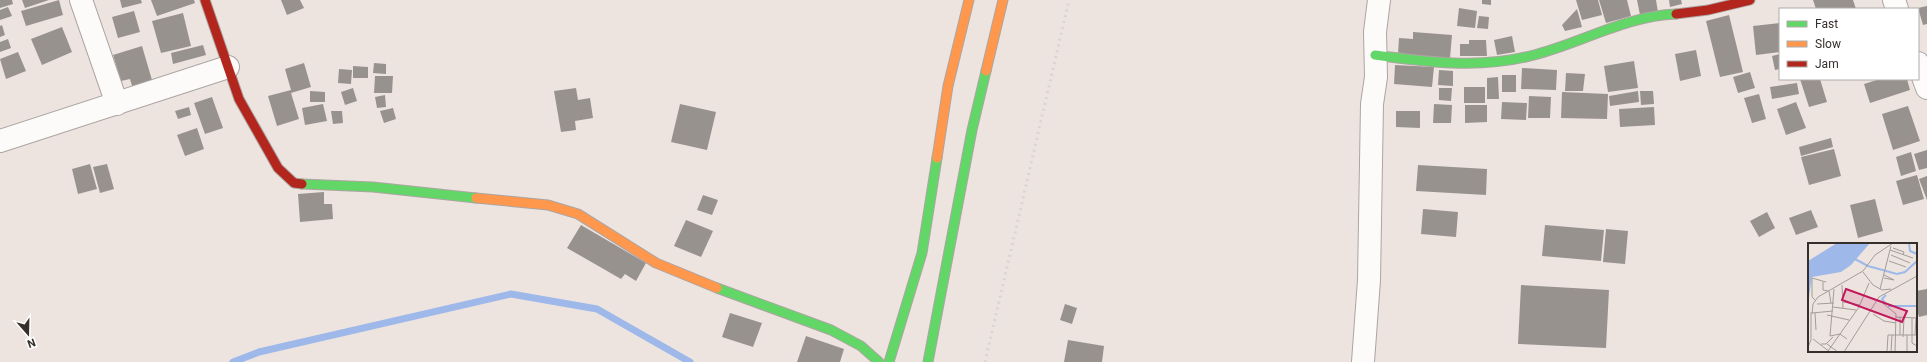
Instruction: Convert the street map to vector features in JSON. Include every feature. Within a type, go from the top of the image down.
[{"type":"street","points":[[81,0],[117,104]]},
{"type":"street","points":[[205,0],[239,100],[278,168],[294,183],[373,187],[554,206],[578,214],[656,263],[700,282],[831,330],[861,346],[879,362]]},
{"type":"street","points":[[889,362],[922,253],[948,86],[969,0]]},
{"type":"street","points":[[928,362],[972,130],[1003,0]]},
{"type":"street","points":[[1363,362],[1369,280],[1372,104],[1376,76],[1375,32],[1379,0]]},
{"type":"street","points":[[1375,55],[1421,61],[1468,64],[1496,63],[1531,56],[1611,27],[1653,16],[1709,10],[1750,0]]},
{"type":"street","points":[[1919,66],[1927,88]]},
{"type":"street","points":[[2,135],[117,104],[228,67]]},
{"type":"building","points":[[0,0],[12,0],[13,4],[0,8]]},
{"type":"building","points":[[22,0],[49,0],[25,8]]},
{"type":"building","points":[[59,0],[63,15],[26,26],[21,11]]},
{"type":"building","points":[[120,0],[141,0],[142,3],[122,8]]},
{"type":"building","points":[[151,0],[194,0],[195,3],[157,16]]},
{"type":"building","points":[[281,0],[300,0],[304,8],[287,15]]},
{"type":"building","points":[[1482,0],[1491,0],[1491,5],[1482,4]]},
{"type":"building","points":[[1576,0],[1598,0],[1602,15],[1582,20]]},
{"type":"building","points":[[1599,0],[1627,0],[1631,16],[1606,23]]},
{"type":"building","points":[[1637,0],[1656,0],[1658,12],[1640,15]]},
{"type":"building","points":[[1669,0],[1681,0],[1682,4],[1670,7]]},
{"type":"building","points":[[1813,0],[1853,0],[1856,8],[1816,8]]},
{"type":"building","points":[[1927,6],[1927,24],[1923,25],[1918,8]]},
{"type":"building","points":[[8,7],[12,16],[0,20],[0,10]]},
{"type":"building","points":[[1459,8],[1477,11],[1475,28],[1457,26]]},
{"type":"building","points":[[1577,9],[1582,27],[1565,31],[1562,25]]},
{"type":"building","points":[[134,11],[140,32],[118,38],[112,17]]},
{"type":"building","points":[[183,13],[191,46],[161,53],[152,21]]},
{"type":"building","points":[[1729,15],[1743,72],[1720,77],[1706,21]]},
{"type":"building","points":[[1479,16],[1489,17],[1488,29],[1477,28]]},
{"type":"building","points":[[1779,23],[1779,52],[1756,55],[1753,26]]},
{"type":"building","points":[[2,25],[5,35],[0,37],[0,26]]},
{"type":"building","points":[[62,27],[72,52],[42,65],[31,39]]},
{"type":"building","points":[[1413,32],[1452,35],[1450,58],[1398,54],[1399,38],[1413,39]]},
{"type":"building","points":[[1512,36],[1515,52],[1497,55],[1494,40]]},
{"type":"building","points":[[8,39],[11,48],[0,52],[0,42]]},
{"type":"building","points":[[1469,40],[1486,40],[1487,56],[1460,56],[1460,44],[1469,44]]},
{"type":"building","points":[[203,45],[206,55],[173,64],[171,53]]},
{"type":"building","points":[[142,46],[152,80],[132,86],[130,79],[121,81],[113,55]]},
{"type":"building","points":[[1696,50],[1701,76],[1680,81],[1675,54]]},
{"type":"building","points":[[18,52],[26,71],[6,79],[0,59]]},
{"type":"building","points":[[1779,54],[1779,69],[1775,70],[1772,56]]},
{"type":"building","points":[[1634,61],[1638,88],[1608,92],[1604,66]]},
{"type":"building","points":[[304,63],[311,87],[291,93],[299,119],[277,126],[268,96],[291,90],[285,69]]},
{"type":"building","points":[[374,63],[386,64],[386,74],[373,73]]},
{"type":"building","points":[[1395,65],[1434,67],[1432,87],[1394,84]]},
{"type":"building","points":[[353,66],[368,67],[368,78],[353,78]]},
{"type":"building","points":[[1522,68],[1557,70],[1556,90],[1521,89]]},
{"type":"building","points":[[339,69],[352,70],[351,84],[338,83]]},
{"type":"building","points":[[1439,70],[1453,71],[1453,86],[1438,85]]},
{"type":"building","points":[[1750,72],[1755,88],[1738,93],[1733,77]]},
{"type":"building","points":[[1566,73],[1585,74],[1583,91],[1565,91]]},
{"type":"building","points":[[1502,75],[1516,75],[1516,92],[1502,92]]},
{"type":"building","points":[[375,76],[393,76],[392,93],[374,93]]},
{"type":"building","points":[[1498,77],[1499,99],[1487,99],[1487,78]]},
{"type":"building","points":[[1800,80],[1820,80],[1827,102],[1809,107]]},
{"type":"building","points":[[1877,80],[1907,80],[1910,90],[1870,103],[1864,84]]},
{"type":"building","points":[[1797,83],[1799,94],[1772,99],[1770,87]]},
{"type":"building","points":[[1464,87],[1485,87],[1485,103],[1464,103]]},
{"type":"building","points":[[353,88],[357,101],[345,105],[341,92]]},
{"type":"building","points":[[576,88],[578,100],[590,98],[593,118],[575,121],[576,130],[561,132],[554,91]]},
{"type":"building","points":[[1439,88],[1452,88],[1451,101],[1439,100]]},
{"type":"building","points":[[310,91],[325,92],[325,102],[310,102]]},
{"type":"building","points":[[1638,91],[1639,102],[1610,106],[1609,96]]},
{"type":"building","points":[[1640,91],[1653,91],[1654,104],[1641,105]]},
{"type":"building","points":[[1562,92],[1608,94],[1607,119],[1561,118]]},
{"type":"building","points":[[1759,94],[1766,119],[1752,123],[1744,98]]},
{"type":"building","points":[[385,95],[386,107],[377,108],[375,97]]},
{"type":"building","points":[[1529,96],[1551,97],[1550,118],[1528,118]]},
{"type":"building","points":[[212,97],[223,128],[205,134],[194,103]]},
{"type":"building","points":[[1502,102],[1527,103],[1526,120],[1501,119]]},
{"type":"building","points":[[1796,102],[1806,128],[1786,135],[1777,109]]},
{"type":"building","points":[[323,104],[327,121],[305,125],[302,108]]},
{"type":"building","points":[[680,104],[716,112],[707,150],[671,142]]},
{"type":"building","points":[[1434,104],[1452,105],[1451,123],[1433,123]]},
{"type":"building","points":[[1465,105],[1487,105],[1487,122],[1465,123]]},
{"type":"building","points":[[1908,106],[1920,141],[1893,150],[1882,114]]},
{"type":"building","points":[[189,107],[191,115],[178,119],[175,111]]},
{"type":"building","points":[[1654,107],[1655,125],[1620,127],[1619,109]]},
{"type":"building","points":[[393,108],[396,119],[384,123],[380,111]]},
{"type":"building","points":[[331,111],[342,111],[343,123],[333,124]]},
{"type":"building","points":[[1396,111],[1420,111],[1420,128],[1396,127]]},
{"type":"building","points":[[197,128],[204,149],[185,156],[177,135]]},
{"type":"building","points":[[1831,138],[1833,147],[1801,156],[1799,147]]},
{"type":"building","points":[[1834,149],[1841,176],[1809,185],[1801,157]]},
{"type":"building","points":[[1927,150],[1927,168],[1919,170],[1914,154]]},
{"type":"building","points":[[1911,152],[1916,171],[1901,176],[1896,157]]},
{"type":"building","points":[[90,164],[97,189],[78,194],[72,169]]},
{"type":"building","points":[[107,164],[114,189],[100,193],[93,167]]},
{"type":"building","points":[[1418,165],[1487,169],[1486,195],[1416,191]]},
{"type":"building","points":[[1917,175],[1924,199],[1903,205],[1896,181]]},
{"type":"building","points":[[1927,176],[1927,200],[1919,179]]},
{"type":"building","points":[[324,192],[324,204],[332,204],[333,219],[300,222],[298,194]]},
{"type":"building","points":[[703,195],[718,200],[712,215],[697,210]]},
{"type":"building","points":[[1875,199],[1883,231],[1858,238],[1850,205]]},
{"type":"building","points":[[1423,209],[1458,212],[1456,237],[1421,234]]},
{"type":"building","points":[[1811,210],[1818,227],[1796,235],[1789,218]]},
{"type":"building","points":[[1767,212],[1775,228],[1759,237],[1750,221]]},
{"type":"building","points":[[686,220],[713,231],[701,257],[674,246]]},
{"type":"building","points":[[581,225],[646,263],[636,281],[625,274],[621,279],[567,248]]},
{"type":"building","points":[[1545,225],[1604,230],[1601,261],[1542,256]]},
{"type":"building","points":[[1606,229],[1628,231],[1625,264],[1603,262]]},
{"type":"building","points":[[1521,285],[1609,290],[1606,348],[1518,344]]},
{"type":"building","points":[[1927,289],[1927,315],[1919,317],[1917,310],[1917,291]]},
{"type":"building","points":[[1065,304],[1077,308],[1072,324],[1060,320]]},
{"type":"building","points":[[730,313],[762,323],[753,347],[722,337]]},
{"type":"building","points":[[806,336],[844,349],[840,362],[797,362]]},
{"type":"building","points":[[1068,340],[1104,346],[1102,362],[1064,362]]},
{"type":"waterway","points":[[233,362],[259,352],[511,294],[597,309],[690,362]]},
{"type":"railway","points":[[985,362],[1069,0]]},
{"type":"traffic: fast","points":[[1375,55],[1453,63],[1511,60],[1567,45],[1620,25],[1657,16],[1676,14]]},
{"type":"traffic: fast","points":[[928,362],[972,130],[986,71]]},
{"type":"traffic: fast","points":[[889,362],[922,253],[937,158]]},
{"type":"traffic: fast","points":[[302,184],[373,187],[476,198]]},
{"type":"traffic: fast","points":[[717,288],[831,330],[861,346],[879,362]]},
{"type":"traffic: slow","points":[[937,158],[948,86],[969,0]]},
{"type":"traffic: slow","points":[[986,71],[1003,0]]},
{"type":"traffic: slow","points":[[476,198],[548,205],[578,214],[656,263],[717,288]]},
{"type":"traffic: jam","points":[[205,0],[239,99],[278,168],[294,183],[302,184]]},
{"type":"traffic: jam","points":[[1676,14],[1708,10],[1750,0]]}]
